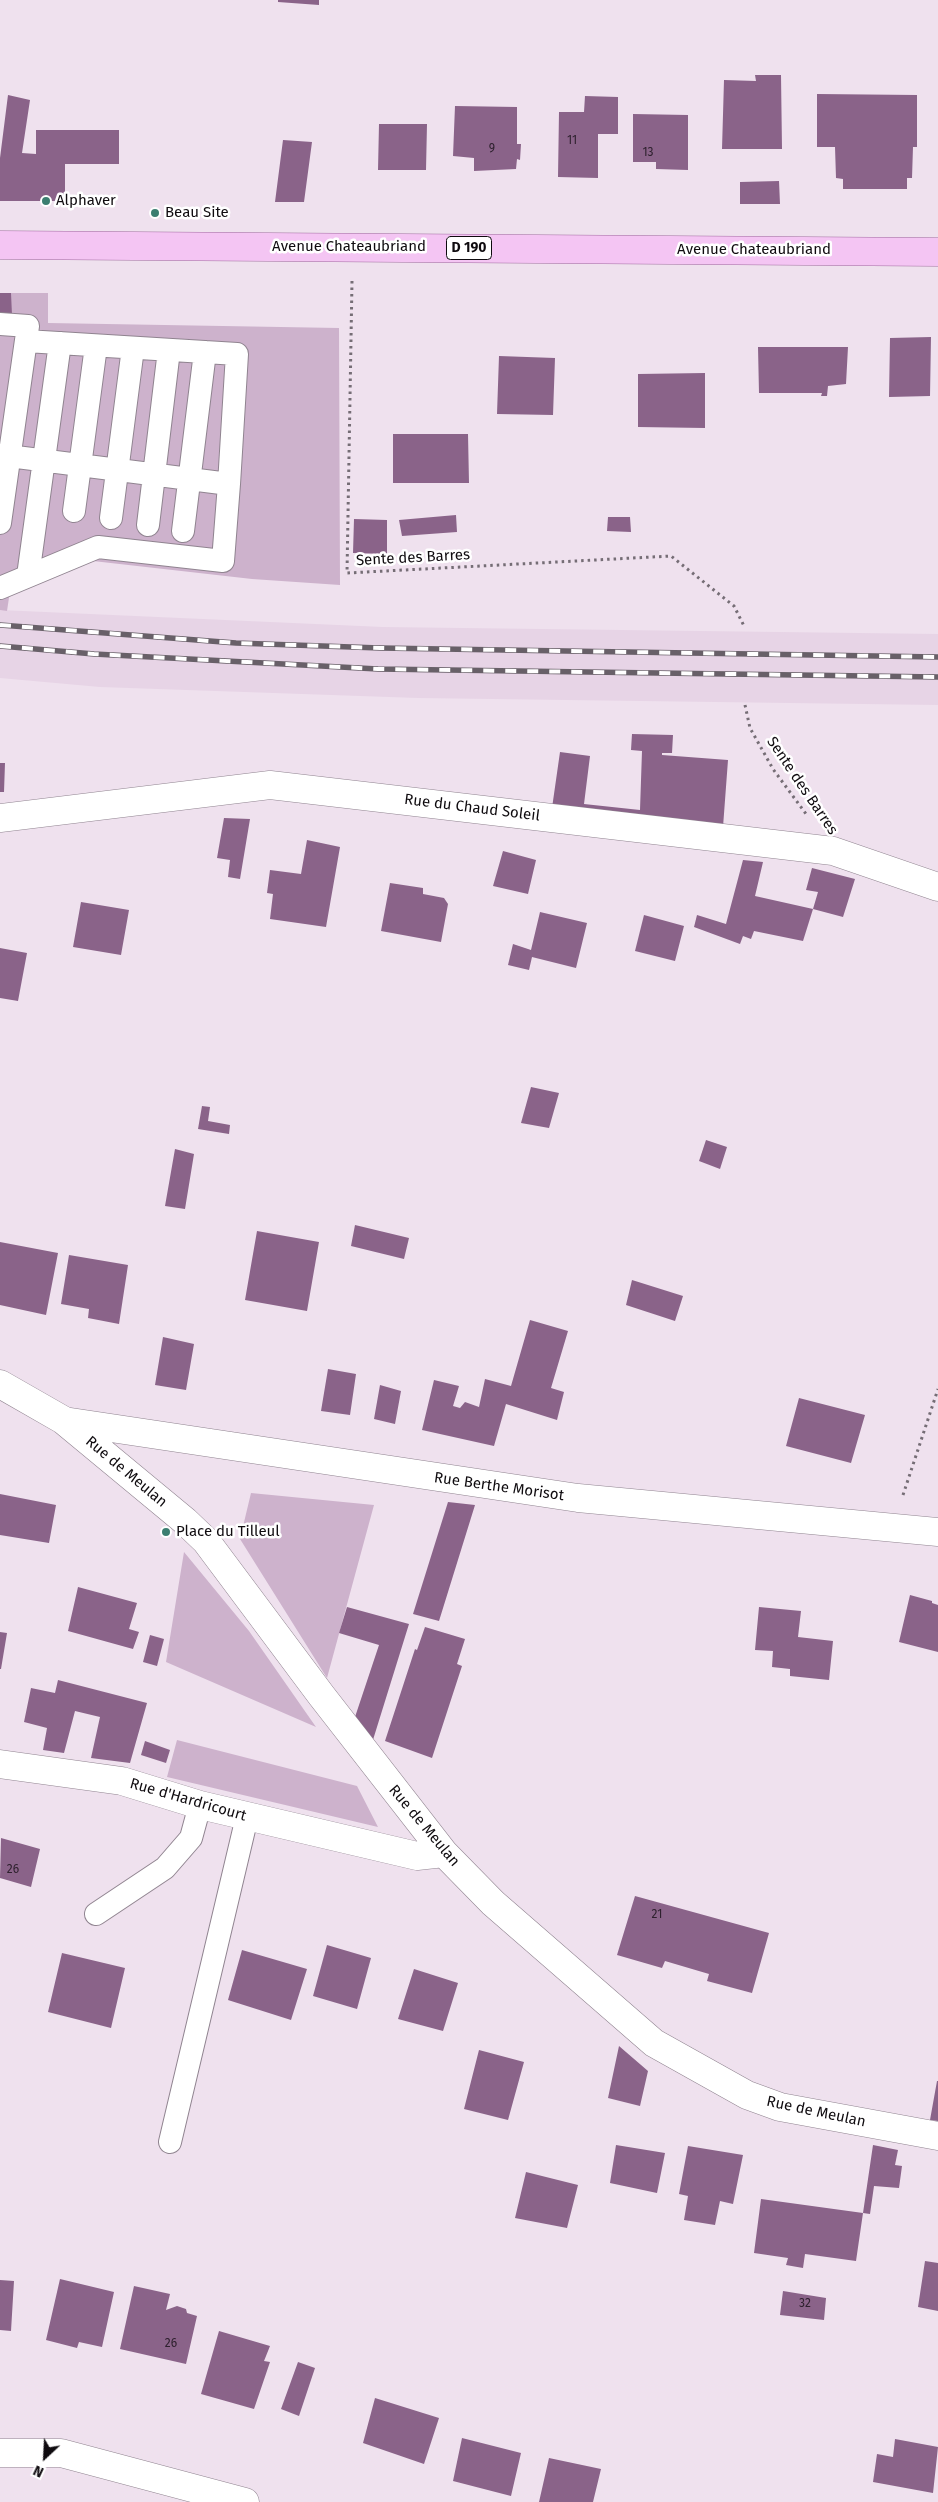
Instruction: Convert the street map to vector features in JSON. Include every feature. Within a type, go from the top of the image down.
[{"type":"main road","name":"Avenue Chateaubriand","points":[[0,245],[938,252]]},
{"type":"street","name":"Rue du Chaud Soleil","points":[[0,818],[270,785],[833,851],[938,888]]},
{"type":"street","name":"Rue de Meulan","points":[[0,1384],[63,1420],[185,1521],[210,1546],[444,1853],[493,1903],[654,2043],[747,2096],[780,2108],[938,2136]]},
{"type":"street","name":"Rue Berthe Morisot","points":[[63,1420],[578,1498],[938,1532]]},
{"type":"street","name":"Rue d'Hardricourt","points":[[0,1764],[122,1781],[247,1817],[417,1856],[444,1853]]},
{"type":"street","points":[[374,1847],[422,1826]]},
{"type":"street","points":[[0,2452],[61,2453],[245,2502]]},
{"type":"lane","points":[[0,324],[28,326],[5,456],[0,523]]},
{"type":"lane","points":[[0,588],[98,547],[223,561],[237,354],[26,341]]},
{"type":"lane","points":[[28,576],[60,343]]},
{"type":"lane","points":[[74,511],[96,346]]},
{"type":"lane","points":[[111,518],[133,348]]},
{"type":"lane","points":[[148,525],[169,350]]},
{"type":"lane","points":[[183,531],[205,352]]},
{"type":"lane","points":[[5,456],[229,484]]},
{"type":"lane","points":[[96,1914],[165,1868],[191,1838],[200,1805]]},
{"type":"lane","points":[[170,2142],[247,1817]]},
{"type":"path","name":"Sente des Barres","points":[[355,247],[351,318],[346,572],[671,556],[734,606],[745,628]]},
{"type":"path","name":"Sente des Barres","points":[[745,705],[750,728],[773,770],[833,851]]},
{"type":"path","points":[[892,1527],[938,1389]]},
{"type":"shaded area","points":[[0,293],[48,293],[48,323],[339,328],[340,585],[252,579],[93,561],[10,591],[7,611],[0,610]]},
{"type":"shaded area","points":[[0,610],[383,627],[938,634],[938,705],[418,698],[100,687],[0,678]]},
{"type":"shaded area","points":[[251,1493],[374,1505],[327,1678],[240,1539]]},
{"type":"shaded area","points":[[184,1552],[249,1631],[316,1727],[166,1662]]},
{"type":"shaded area","points":[[177,1740],[357,1786],[378,1827],[167,1777]]},
{"type":"building","points":[[278,0],[319,0],[319,5],[278,2]]},
{"type":"building","points":[[755,75],[781,75],[782,149],[722,149],[724,80],[756,81]]},
{"type":"building","points":[[817,94],[917,95],[917,147],[913,147],[912,178],[907,178],[907,189],[843,189],[843,179],[836,178],[835,147],[817,147]]},
{"type":"building","points":[[8,95],[30,100],[22,153],[36,154],[36,130],[119,130],[119,164],[65,164],[65,201],[0,201],[0,158]]},
{"type":"building","points":[[585,96],[618,97],[618,134],[598,134],[598,178],[558,177],[559,112],[584,112]]},
{"type":"building","points":[[455,106],[517,107],[517,144],[521,144],[520,160],[517,159],[516,169],[474,171],[474,158],[453,156]]},
{"type":"building","points":[[633,114],[688,115],[688,170],[656,169],[656,162],[633,162]]},
{"type":"building","points":[[379,124],[427,124],[426,170],[378,170]]},
{"type":"building","points":[[283,140],[312,142],[304,202],[275,202]]},
{"type":"building","points":[[779,181],[780,204],[740,204],[740,182]]},
{"type":"building","points":[[0,293],[11,293],[12,315],[0,315]]},
{"type":"building","points":[[931,337],[930,396],[889,397],[890,338]]},
{"type":"building","points":[[758,347],[848,347],[846,384],[828,386],[827,396],[821,396],[822,393],[759,393]]},
{"type":"building","points":[[499,356],[555,358],[553,415],[497,414]]},
{"type":"building","points":[[705,373],[705,428],[638,427],[638,374]]},
{"type":"building","points":[[393,434],[468,434],[469,483],[393,483]]},
{"type":"building","points":[[456,515],[457,532],[402,536],[399,520]]},
{"type":"building","points":[[608,517],[630,517],[631,532],[607,531]]},
{"type":"building","points":[[354,519],[387,520],[387,554],[353,553]]},
{"type":"building","points":[[632,734],[673,735],[672,753],[662,753],[662,755],[728,760],[723,827],[552,808],[560,752],[590,756],[584,804],[640,810],[642,751],[631,750]]},
{"type":"building","points":[[0,763],[5,763],[4,792],[0,792]]},
{"type":"building","points":[[224,818],[250,819],[240,879],[228,877],[230,860],[217,858]]},
{"type":"building","points":[[307,840],[340,847],[326,927],[270,919],[273,894],[267,893],[270,870],[301,874]]},
{"type":"building","points":[[503,851],[536,860],[528,894],[493,886]]},
{"type":"building","points":[[743,860],[763,862],[755,896],[813,909],[803,941],[754,931],[751,939],[743,936],[740,944],[694,927],[697,915],[726,924]]},
{"type":"building","points":[[812,868],[855,879],[843,917],[813,909],[818,892],[806,890]]},
{"type":"building","points":[[390,883],[423,888],[423,894],[444,898],[448,904],[441,942],[381,931]]},
{"type":"building","points":[[81,902],[129,910],[121,955],[73,947]]},
{"type":"building","points":[[540,912],[587,923],[576,968],[532,957],[529,970],[508,965],[513,944],[531,950]]},
{"type":"building","points":[[644,915],[684,926],[675,961],[635,951]]},
{"type":"building","points":[[0,948],[27,953],[18,1001],[0,998]]},
{"type":"building","points":[[531,1087],[559,1093],[549,1128],[521,1123]]},
{"type":"building","points":[[202,1106],[210,1107],[208,1121],[230,1125],[229,1134],[198,1129]]},
{"type":"building","points":[[706,1140],[727,1147],[720,1169],[699,1161]]},
{"type":"building","points":[[175,1149],[194,1154],[185,1209],[165,1206]]},
{"type":"building","points":[[355,1225],[409,1238],[404,1259],[351,1246]]},
{"type":"building","points":[[257,1231],[319,1242],[307,1311],[245,1300]]},
{"type":"building","points":[[0,1242],[58,1253],[46,1315],[0,1305]]},
{"type":"building","points":[[69,1255],[128,1265],[119,1324],[88,1318],[89,1309],[61,1304]]},
{"type":"building","points":[[632,1280],[683,1296],[675,1321],[626,1305]]},
{"type":"building","points":[[530,1320],[568,1331],[551,1388],[564,1392],[557,1420],[506,1404],[494,1446],[422,1430],[434,1380],[459,1386],[453,1406],[460,1408],[465,1402],[479,1407],[485,1379],[511,1386]]},
{"type":"building","points":[[163,1337],[194,1344],[186,1390],[155,1385]]},
{"type":"building","points":[[328,1369],[356,1374],[350,1415],[321,1411]]},
{"type":"building","points":[[380,1385],[401,1391],[395,1424],[374,1419]]},
{"type":"building","points":[[799,1398],[865,1415],[851,1463],[786,1446]]},
{"type":"building","points":[[0,1494],[56,1505],[49,1543],[0,1535]]},
{"type":"building","points":[[448,1502],[475,1505],[439,1621],[413,1614]]},
{"type":"building","points":[[78,1587],[137,1603],[129,1629],[139,1632],[133,1649],[68,1631]]},
{"type":"building","points":[[910,1595],[932,1601],[932,1603],[938,1605],[938,1652],[899,1642]]},
{"type":"building","points":[[347,1607],[409,1624],[372,1743],[354,1720],[379,1645],[339,1633]]},
{"type":"building","points":[[759,1607],[801,1611],[798,1637],[833,1641],[829,1680],[790,1676],[790,1669],[772,1667],[773,1651],[755,1650]]},
{"type":"building","points":[[425,1627],[465,1639],[457,1664],[462,1666],[432,1758],[385,1741],[415,1649],[417,1650]]},
{"type":"building","points":[[0,1632],[7,1633],[1,1669],[0,1669]]},
{"type":"building","points":[[150,1635],[164,1639],[157,1666],[143,1662]]},
{"type":"building","points":[[58,1680],[147,1703],[130,1763],[91,1758],[100,1717],[75,1711],[64,1753],[43,1750],[47,1728],[24,1722],[31,1688],[55,1693]]},
{"type":"building","points":[[145,1741],[170,1750],[166,1763],[141,1755]]},
{"type":"building","points":[[1,1838],[40,1849],[31,1887],[0,1878]]},
{"type":"building","points":[[635,1896],[769,1933],[752,1993],[707,1981],[709,1974],[665,1961],[662,1968],[617,1955]]},
{"type":"building","points":[[327,1945],[371,1958],[357,2009],[313,1996]]},
{"type":"building","points":[[242,1950],[307,1969],[291,2020],[228,2000]]},
{"type":"building","points":[[62,1953],[125,1968],[111,2028],[48,2012]]},
{"type":"building","points":[[414,1969],[458,1983],[443,2031],[398,2019]]},
{"type":"building","points":[[619,2046],[648,2071],[640,2106],[608,2098]]},
{"type":"building","points":[[479,2050],[524,2062],[508,2120],[464,2109]]},
{"type":"building","points":[[938,2081],[938,2121],[930,2120]]},
{"type":"building","points":[[616,2145],[665,2153],[657,2193],[610,2183]]},
{"type":"building","points":[[873,2145],[898,2150],[895,2165],[902,2166],[899,2188],[874,2186],[870,2214],[863,2213]]},
{"type":"building","points":[[688,2146],[743,2155],[733,2204],[720,2201],[715,2225],[684,2220],[688,2196],[679,2194]]},
{"type":"building","points":[[526,2172],[578,2185],[567,2228],[515,2218]]},
{"type":"building","points":[[761,2199],[863,2213],[856,2261],[805,2254],[803,2268],[786,2265],[788,2258],[754,2253]]},
{"type":"building","points":[[925,2261],[938,2263],[938,2311],[918,2307]]},
{"type":"building","points":[[60,2279],[114,2292],[102,2347],[79,2342],[77,2348],[46,2340]]},
{"type":"building","points":[[0,2280],[14,2281],[11,2331],[0,2330]]},
{"type":"building","points":[[134,2286],[170,2294],[166,2310],[177,2306],[186,2309],[187,2313],[197,2316],[186,2364],[120,2349]]},
{"type":"building","points":[[783,2291],[826,2298],[824,2320],[780,2315]]},
{"type":"building","points":[[219,2331],[270,2346],[264,2361],[270,2362],[254,2409],[201,2394]]},
{"type":"building","points":[[298,2362],[315,2368],[299,2416],[281,2409]]},
{"type":"building","points":[[375,2398],[439,2418],[424,2464],[363,2443]]},
{"type":"building","points":[[462,2438],[521,2453],[511,2496],[453,2481]]},
{"type":"building","points":[[895,2439],[938,2447],[933,2493],[873,2482],[877,2454],[893,2457]]},
{"type":"building","points":[[549,2458],[601,2469],[593,2502],[539,2502]]},
{"type":"railway","points":[[0,625],[236,643],[380,648],[938,657]]},
{"type":"railway","points":[[0,646],[94,654],[378,669],[938,677]]},
{"type":"place","name":"Alphaver","points":[[46,201]]},
{"type":"place","name":"Beau Site","points":[[155,213]]},
{"type":"place","name":"Place du Tilleul","points":[[166,1532]]}]
